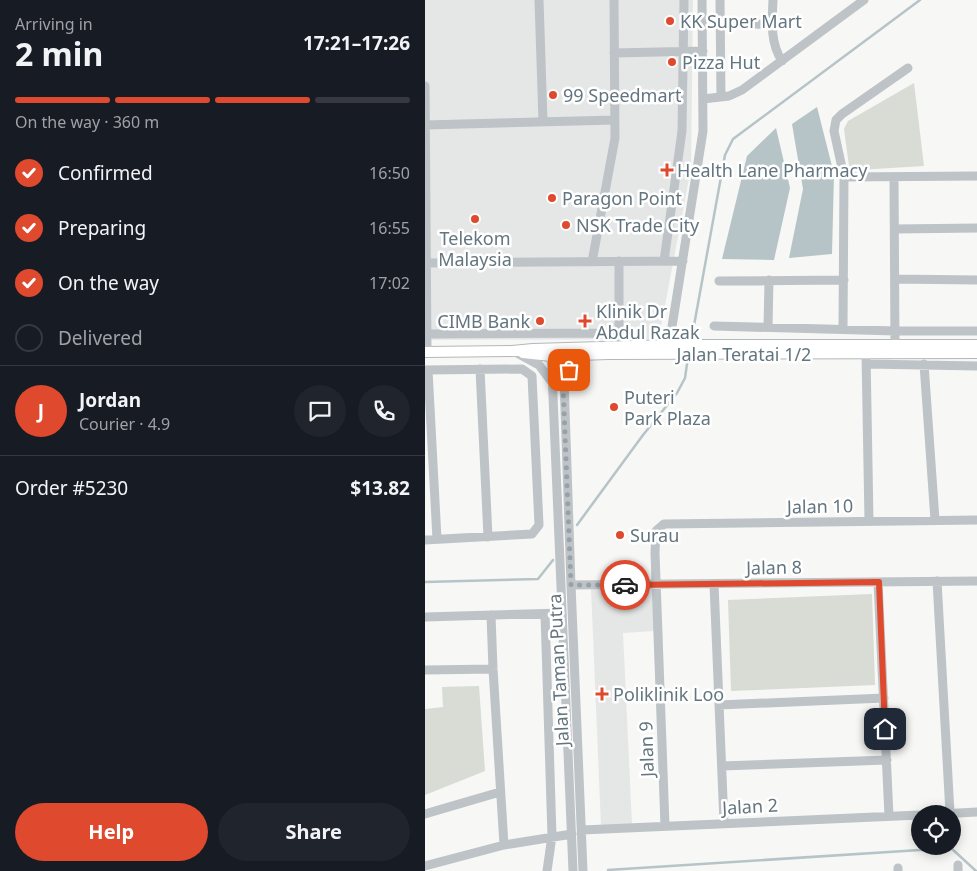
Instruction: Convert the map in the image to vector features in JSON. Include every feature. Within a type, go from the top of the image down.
[{"type":"main road","name":"Jalan Teratai 1/2","points":[[426,352],[513,351],[591,354],[668,350],[977,344]]},
{"type":"main road","name":"Jalan Teratai 1/2","points":[[563,352],[619,346],[866,359],[977,353]]},
{"type":"street","points":[[539,0],[543,122]]},
{"type":"street","points":[[592,262],[615,138],[614,0]]},
{"type":"street","points":[[664,261],[680,157],[682,131],[684,0]]},
{"type":"street","points":[[668,350],[701,149],[703,99],[702,0]]},
{"type":"street","points":[[720,0],[721,97]]},
{"type":"street","points":[[773,0],[774,42],[777,54],[782,61]]},
{"type":"street","points":[[703,99],[729,96],[742,90],[864,0]]},
{"type":"street","points":[[720,22],[773,25]]},
{"type":"street","points":[[614,53],[703,51]]},
{"type":"street","points":[[843,328],[844,177],[834,130],[836,120],[908,68]]},
{"type":"street","points":[[425,86],[426,352]]},
{"type":"street","points":[[425,124],[615,120]]},
{"type":"street","points":[[844,177],[977,176]]},
{"type":"street","points":[[894,178],[895,345]]},
{"type":"street","points":[[895,229],[977,228]]},
{"type":"street","points":[[619,261],[619,346]]},
{"type":"street","points":[[426,263],[683,261]]},
{"type":"street","points":[[895,279],[977,280]]},
{"type":"street","points":[[768,327],[769,280]]},
{"type":"street","points":[[719,281],[844,280]]},
{"type":"street","points":[[714,326],[843,328],[896,331],[977,331]]},
{"type":"street","points":[[427,334],[619,333]]},
{"type":"street","points":[[513,351],[539,365],[551,381]]},
{"type":"street","name":"Jalan Taman Putra","points":[[551,352],[573,871]]},
{"type":"street","name":"Jalan Taman Putra","points":[[563,352],[583,871]]},
{"type":"street","points":[[563,384],[571,365],[591,354]]},
{"type":"street","points":[[869,521],[866,359],[977,366]]},
{"type":"street","points":[[924,364],[935,520]]},
{"type":"street","points":[[480,369],[488,537]]},
{"type":"street","points":[[425,540],[532,534],[539,525],[532,376],[522,369],[427,370],[437,539]]},
{"type":"street","name":"Jalan 10","points":[[664,524],[977,520]]},
{"type":"street","name":"Jalan 9","points":[[664,524],[656,531],[655,553],[665,826]]},
{"type":"street","points":[[937,581],[950,805]]},
{"type":"street","name":"Jalan 8","points":[[571,585],[977,581]]},
{"type":"street","points":[[879,582],[889,816]]},
{"type":"street","points":[[714,584],[724,824]]},
{"type":"street","points":[[425,617],[562,613]]},
{"type":"street","points":[[545,614],[552,836],[547,871]]},
{"type":"street","points":[[491,615],[504,845]]},
{"type":"street","points":[[425,670],[493,669]]},
{"type":"street","points":[[719,706],[884,698]]},
{"type":"street","points":[[722,766],[887,760]]},
{"type":"street","points":[[425,814],[500,792]]},
{"type":"street","points":[[961,813],[977,812]]},
{"type":"street","name":"Jalan 2","points":[[582,830],[911,815]]},
{"type":"street","points":[[425,866],[504,845],[572,834]]},
{"type":"shaded area","points":[[425,0],[693,0],[691,168],[660,332],[651,339],[425,340]]},
{"type":"shaded area","points":[[914,83],[924,166],[858,170],[849,166],[844,129],[848,121]]},
{"type":"shaded area","points":[[817,107],[834,174],[832,254],[789,258],[803,189],[792,124]]},
{"type":"shaded area","points":[[776,128],[790,188],[774,260],[722,259],[747,156]]},
{"type":"shaded area","points":[[653,587],[655,631],[623,633],[632,824],[601,826],[591,588]]},
{"type":"shaded area","points":[[872,594],[875,685],[731,691],[728,600]]},
{"type":"shaded area","points":[[479,686],[485,771],[425,795],[425,709],[443,707],[442,687]]},
{"type":"waterway","points":[[693,331],[725,155],[733,139],[920,0]]},
{"type":"waterway","points":[[577,525],[643,435],[677,393],[685,378],[688,357]]},
{"type":"waterway","points":[[425,582],[538,579],[553,560]]},
{"type":"waterway","points":[[608,870],[951,848],[976,871]]},
{"type":"way so far","points":[[569,370],[563,384],[571,585],[625,585]]},
{"type":"place","name":"KK Super Mart","points":[[670,21]]},
{"type":"place","name":"Pizza Hut","points":[[672,62]]},
{"type":"place","name":"99 Speedmart","points":[[553,95]]},
{"type":"place","name":"Health Lane Pharmacy","points":[[667,170]]},
{"type":"place","name":"Paragon Point","points":[[552,198]]},
{"type":"place","name":"Telekom Malaysia","points":[[475,219]]},
{"type":"place","name":"NSK Trade City","points":[[566,225]]},
{"type":"place","name":"CIMB Bank","points":[[540,321]]},
{"type":"place","name":"Klinik Dr Abdul Razak","points":[[585,321]]},
{"type":"place","name":"Puteri Park Plaza","points":[[614,407]]},
{"type":"place","name":"Surau","points":[[620,535]]},
{"type":"place","name":"Poliklinik Loo","points":[[602,694]]},
{"type":"route","points":[[625,585],[879,582],[885,729]]}]
